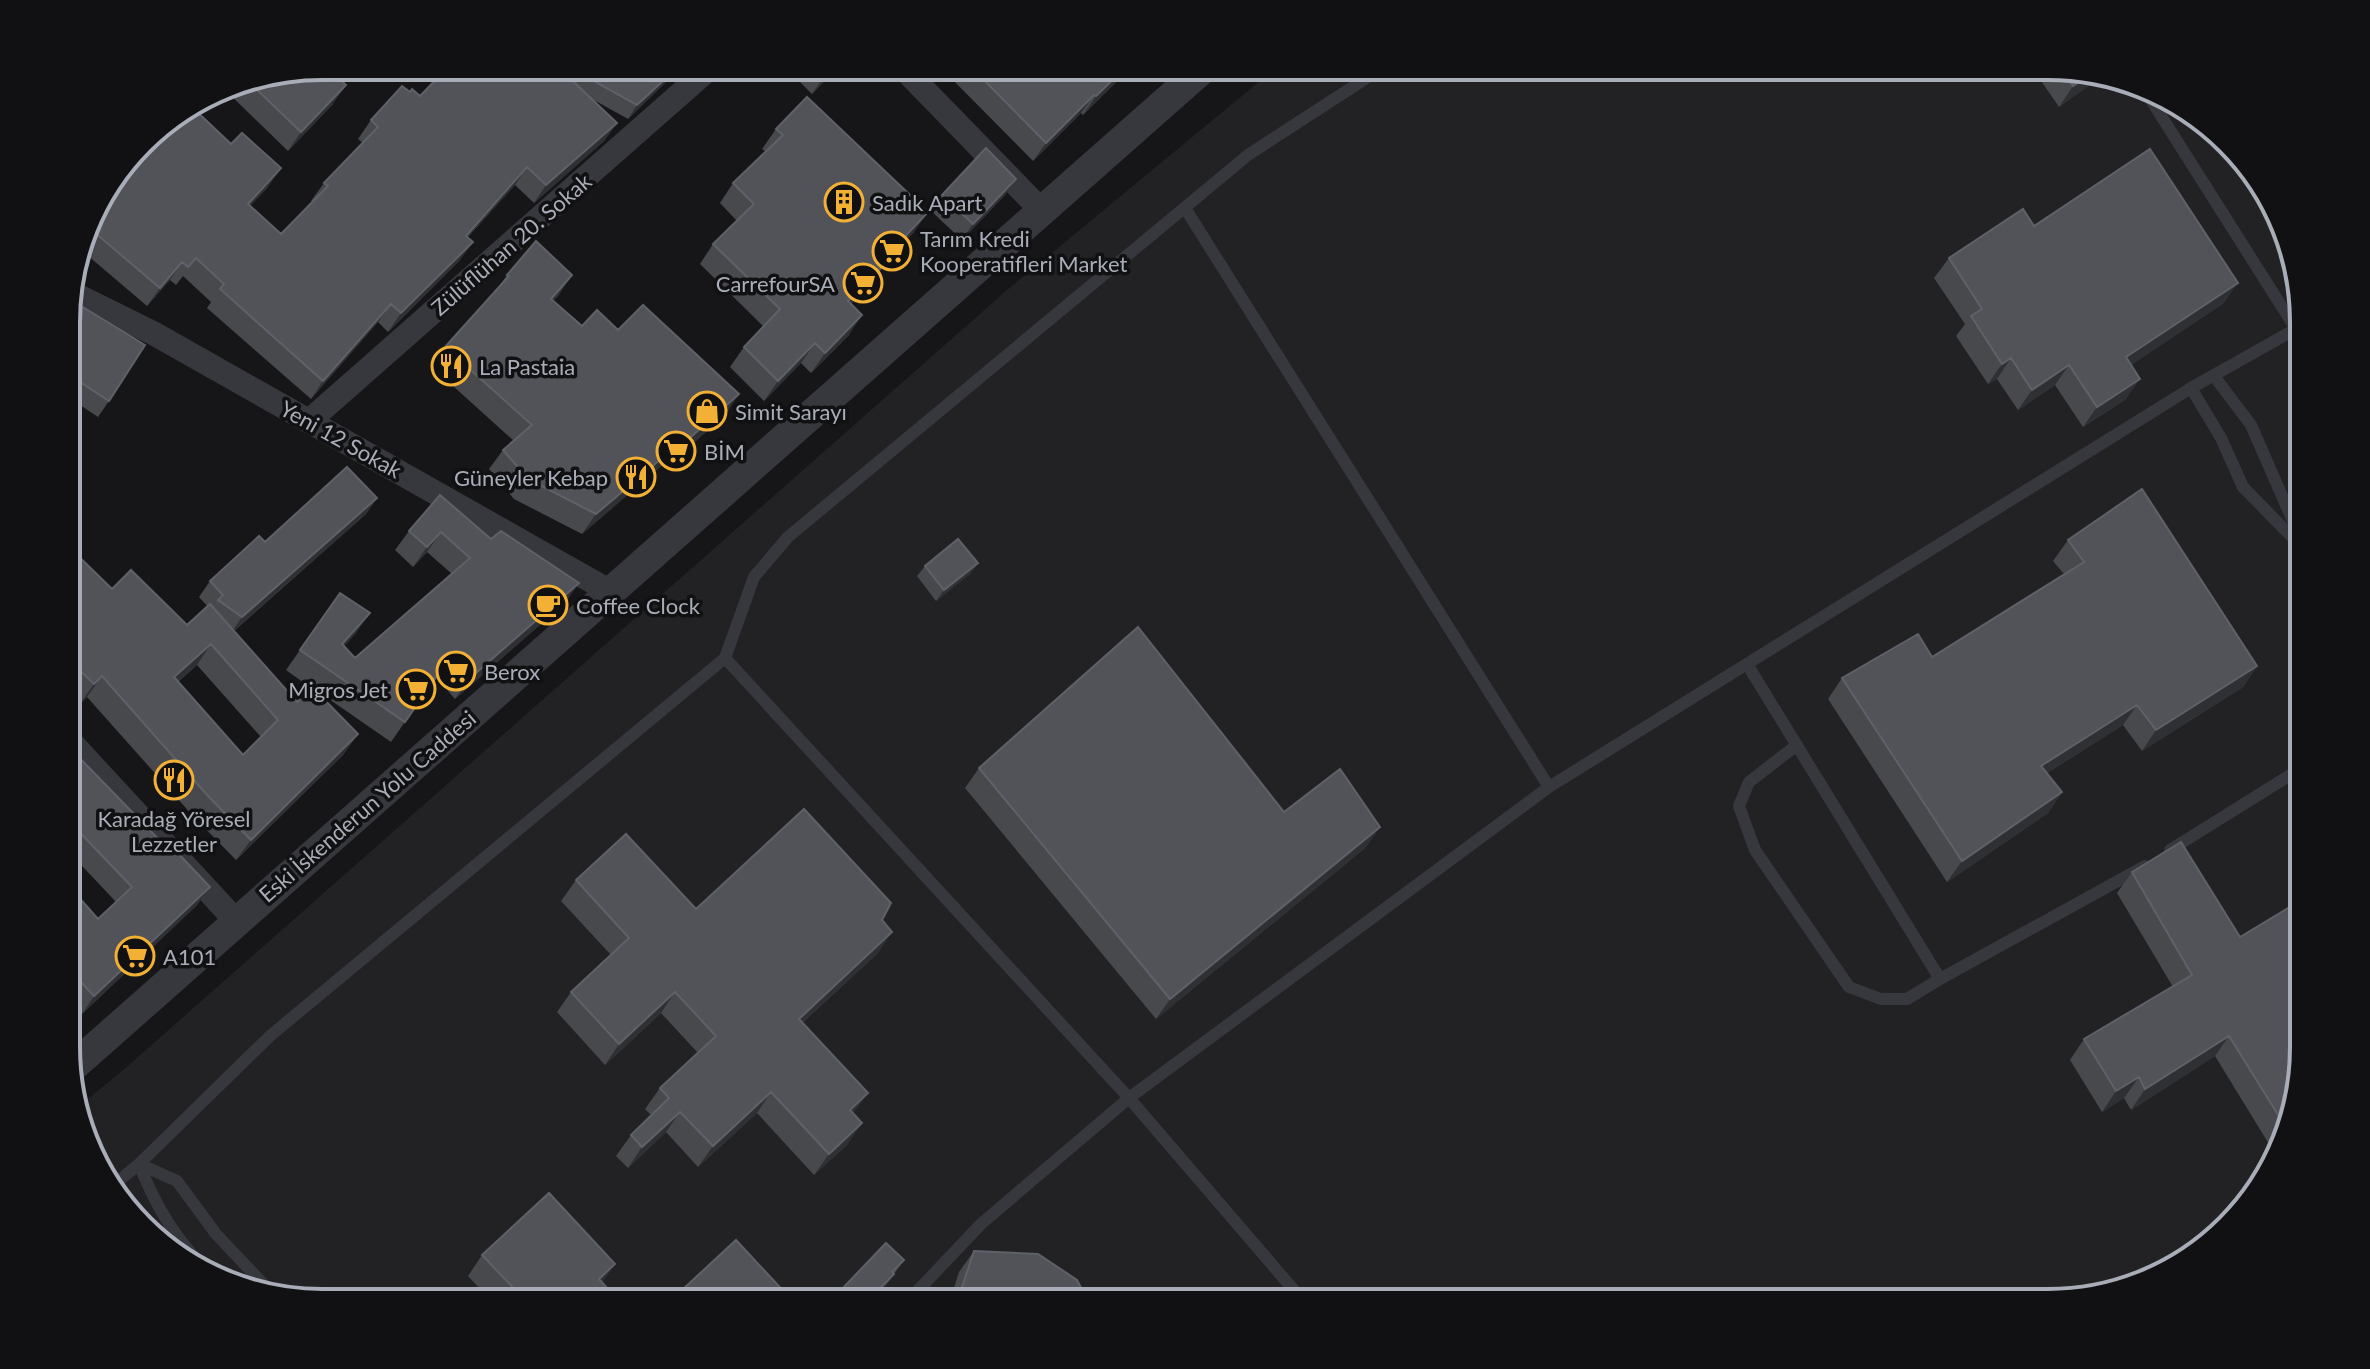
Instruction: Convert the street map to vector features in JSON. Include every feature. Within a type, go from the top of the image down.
[{"type":"street","name":"Zülüflühan 20. Sokak","points":[[309,421],[696,80]]},
{"type":"street","points":[[915,80],[1042,211]]},
{"type":"street","name":"Eski İskenderun Yolu Caddesi","points":[[81,1060],[1190,80]]},
{"type":"street","name":"Yeni 12 Sokak","points":[[82,298],[153,333],[611,592]]},
{"type":"street","points":[[80,752],[237,922]]},
{"type":"lane","points":[[120,1180],[270,1036],[725,658],[754,577],[788,537],[1248,155],[1363,80]]},
{"type":"lane","points":[[2154,105],[2289,310]]},
{"type":"lane","points":[[1185,208],[1549,787]]},
{"type":"lane","points":[[920,1289],[981,1224],[1129,1098],[1549,787],[2191,388],[2289,333]]},
{"type":"lane","points":[[2214,376],[2251,425],[2289,513]]},
{"type":"lane","points":[[2191,388],[2221,438],[2243,487],[2289,534]]},
{"type":"lane","points":[[725,658],[1129,1098],[1293,1288]]},
{"type":"lane","points":[[1747,664],[1940,979]]},
{"type":"lane","points":[[1797,745],[1749,782],[1739,806],[1755,850],[1849,987],[1881,999],[1907,999],[2113,885],[2289,776]]},
{"type":"lane","points":[[139,1164],[155,1205],[181,1243]]},
{"type":"lane","points":[[139,1164],[177,1181],[216,1234],[261,1281]]},
{"type":"shaded area","points":[[1261,80],[2048,80],[2111,88],[2141,98],[2195,130],[2240,175],[2265,215],[2277,244],[2289,306],[2289,1063],[2285,1094],[2272,1140],[2240,1194],[2219,1218],[2169,1257],[2111,1281],[2064,1288],[322,1289],[259,1281],[229,1271],[201,1257],[151,1218],[112,1168],[98,1140],[86,1100],[1007,290]]},
{"type":"building","points":[[341,80],[346,85],[301,132],[256,89],[290,82]]},
{"type":"building","points":[[435,80],[572,80],[617,123],[546,185],[527,167],[466,236],[473,242],[401,313],[391,304],[323,381],[220,289],[224,284],[196,258],[188,267],[182,262],[160,288],[96,234],[112,201],[140,162],[162,140],[199,113],[231,144],[242,133],[281,168],[248,204],[281,234],[328,186],[324,183],[378,127],[371,120],[402,86],[420,96]]},
{"type":"building","points":[[592,80],[664,80],[637,105]]},
{"type":"building","points":[[984,80],[1113,80],[1094,95],[1046,143]]},
{"type":"building","points":[[807,97],[928,212],[882,261],[885,264],[848,301],[862,315],[825,353],[815,343],[778,381],[744,347],[780,309],[713,244],[754,204],[733,183],[783,135],[776,129]]},
{"type":"building","points":[[986,148],[1016,179],[973,224],[942,195]]},
{"type":"building","points":[[2150,149],[2238,283],[2126,357],[2140,379],[2097,407],[2069,365],[2032,390],[2011,358],[2002,364],[1971,316],[1982,309],[1949,258],[2023,209],[2034,226]]},
{"type":"building","points":[[536,241],[572,275],[551,299],[582,326],[597,310],[618,330],[643,305],[739,394],[596,514],[528,479],[503,450],[532,425],[445,347]]},
{"type":"building","points":[[81,306],[145,345],[109,401],[80,382]]},
{"type":"building","points":[[347,467],[377,498],[242,617],[218,600],[223,595],[210,581],[259,536],[265,542]]},
{"type":"building","points":[[2142,489],[2257,666],[2156,730],[2137,705],[2041,766],[2062,792],[1962,861],[1842,678],[1918,634],[1932,657],[2084,562],[2068,540]]},
{"type":"building","points":[[440,495],[491,539],[501,531],[579,583],[469,679],[450,657],[405,722],[300,650],[340,593],[370,613],[342,644],[355,658],[470,558],[441,532],[427,547],[409,531]]},
{"type":"building","points":[[958,539],[978,563],[944,590],[925,566]]},
{"type":"building","points":[[80,558],[112,589],[131,570],[187,625],[210,604],[297,702],[312,687],[358,734],[251,840],[102,676],[94,684],[80,671]],"holes":[[[211,644],[278,720],[243,755],[174,677]]]},
{"type":"building","points":[[1138,627],[1284,812],[1340,769],[1380,827],[1170,999],[979,768]]},
{"type":"building","points":[[80,758],[170,851],[173,848],[210,887],[94,996],[80,981],[80,899],[98,919],[132,887],[80,833]]},
{"type":"building","points":[[804,809],[891,903],[882,920],[892,932],[799,1019],[868,1093],[850,1110],[862,1123],[829,1154],[771,1092],[713,1146],[680,1112],[642,1147],[631,1135],[669,1098],[660,1088],[716,1036],[675,992],[619,1044],[571,992],[629,938],[576,880],[626,834],[696,909]]},
{"type":"building","points":[[2181,842],[2240,937],[2289,907],[2289,1063],[2279,1117],[2229,1036],[2145,1089],[2139,1077],[2116,1091],[2084,1039],[2192,975],[2132,872]]},
{"type":"building","points":[[549,1193],[615,1264],[599,1279],[608,1289],[514,1289],[482,1255]]},
{"type":"building","points":[[736,1240],[781,1289],[683,1289]]},
{"type":"building","points":[[886,1243],[904,1260],[880,1289],[842,1289]]},
{"type":"building","points":[[974,1251],[1038,1254],[1077,1280],[1081,1289],[960,1289]]},
{"type":"place","name":"Sadık Apart","points":[[844,202]]},
{"type":"place","name":"Tarım Kredi Kooperatifleri Market","points":[[892,251]]},
{"type":"place","name":"CarrefourSA","points":[[863,283]]},
{"type":"place","name":"La Pastaia","points":[[451,366]]},
{"type":"place","name":"Simit Sarayı","points":[[707,411]]},
{"type":"place","name":"BİM","points":[[676,451]]},
{"type":"place","name":"Güneyler Kebap","points":[[636,477]]},
{"type":"place","name":"Coffee Clock","points":[[548,605]]},
{"type":"place","name":"Berox","points":[[456,671]]},
{"type":"place","name":"Migros Jet","points":[[416,689]]},
{"type":"place","name":"Karadağ Yöresel Lezzetler","points":[[174,780]]},
{"type":"place","name":"A101","points":[[135,956]]}]
